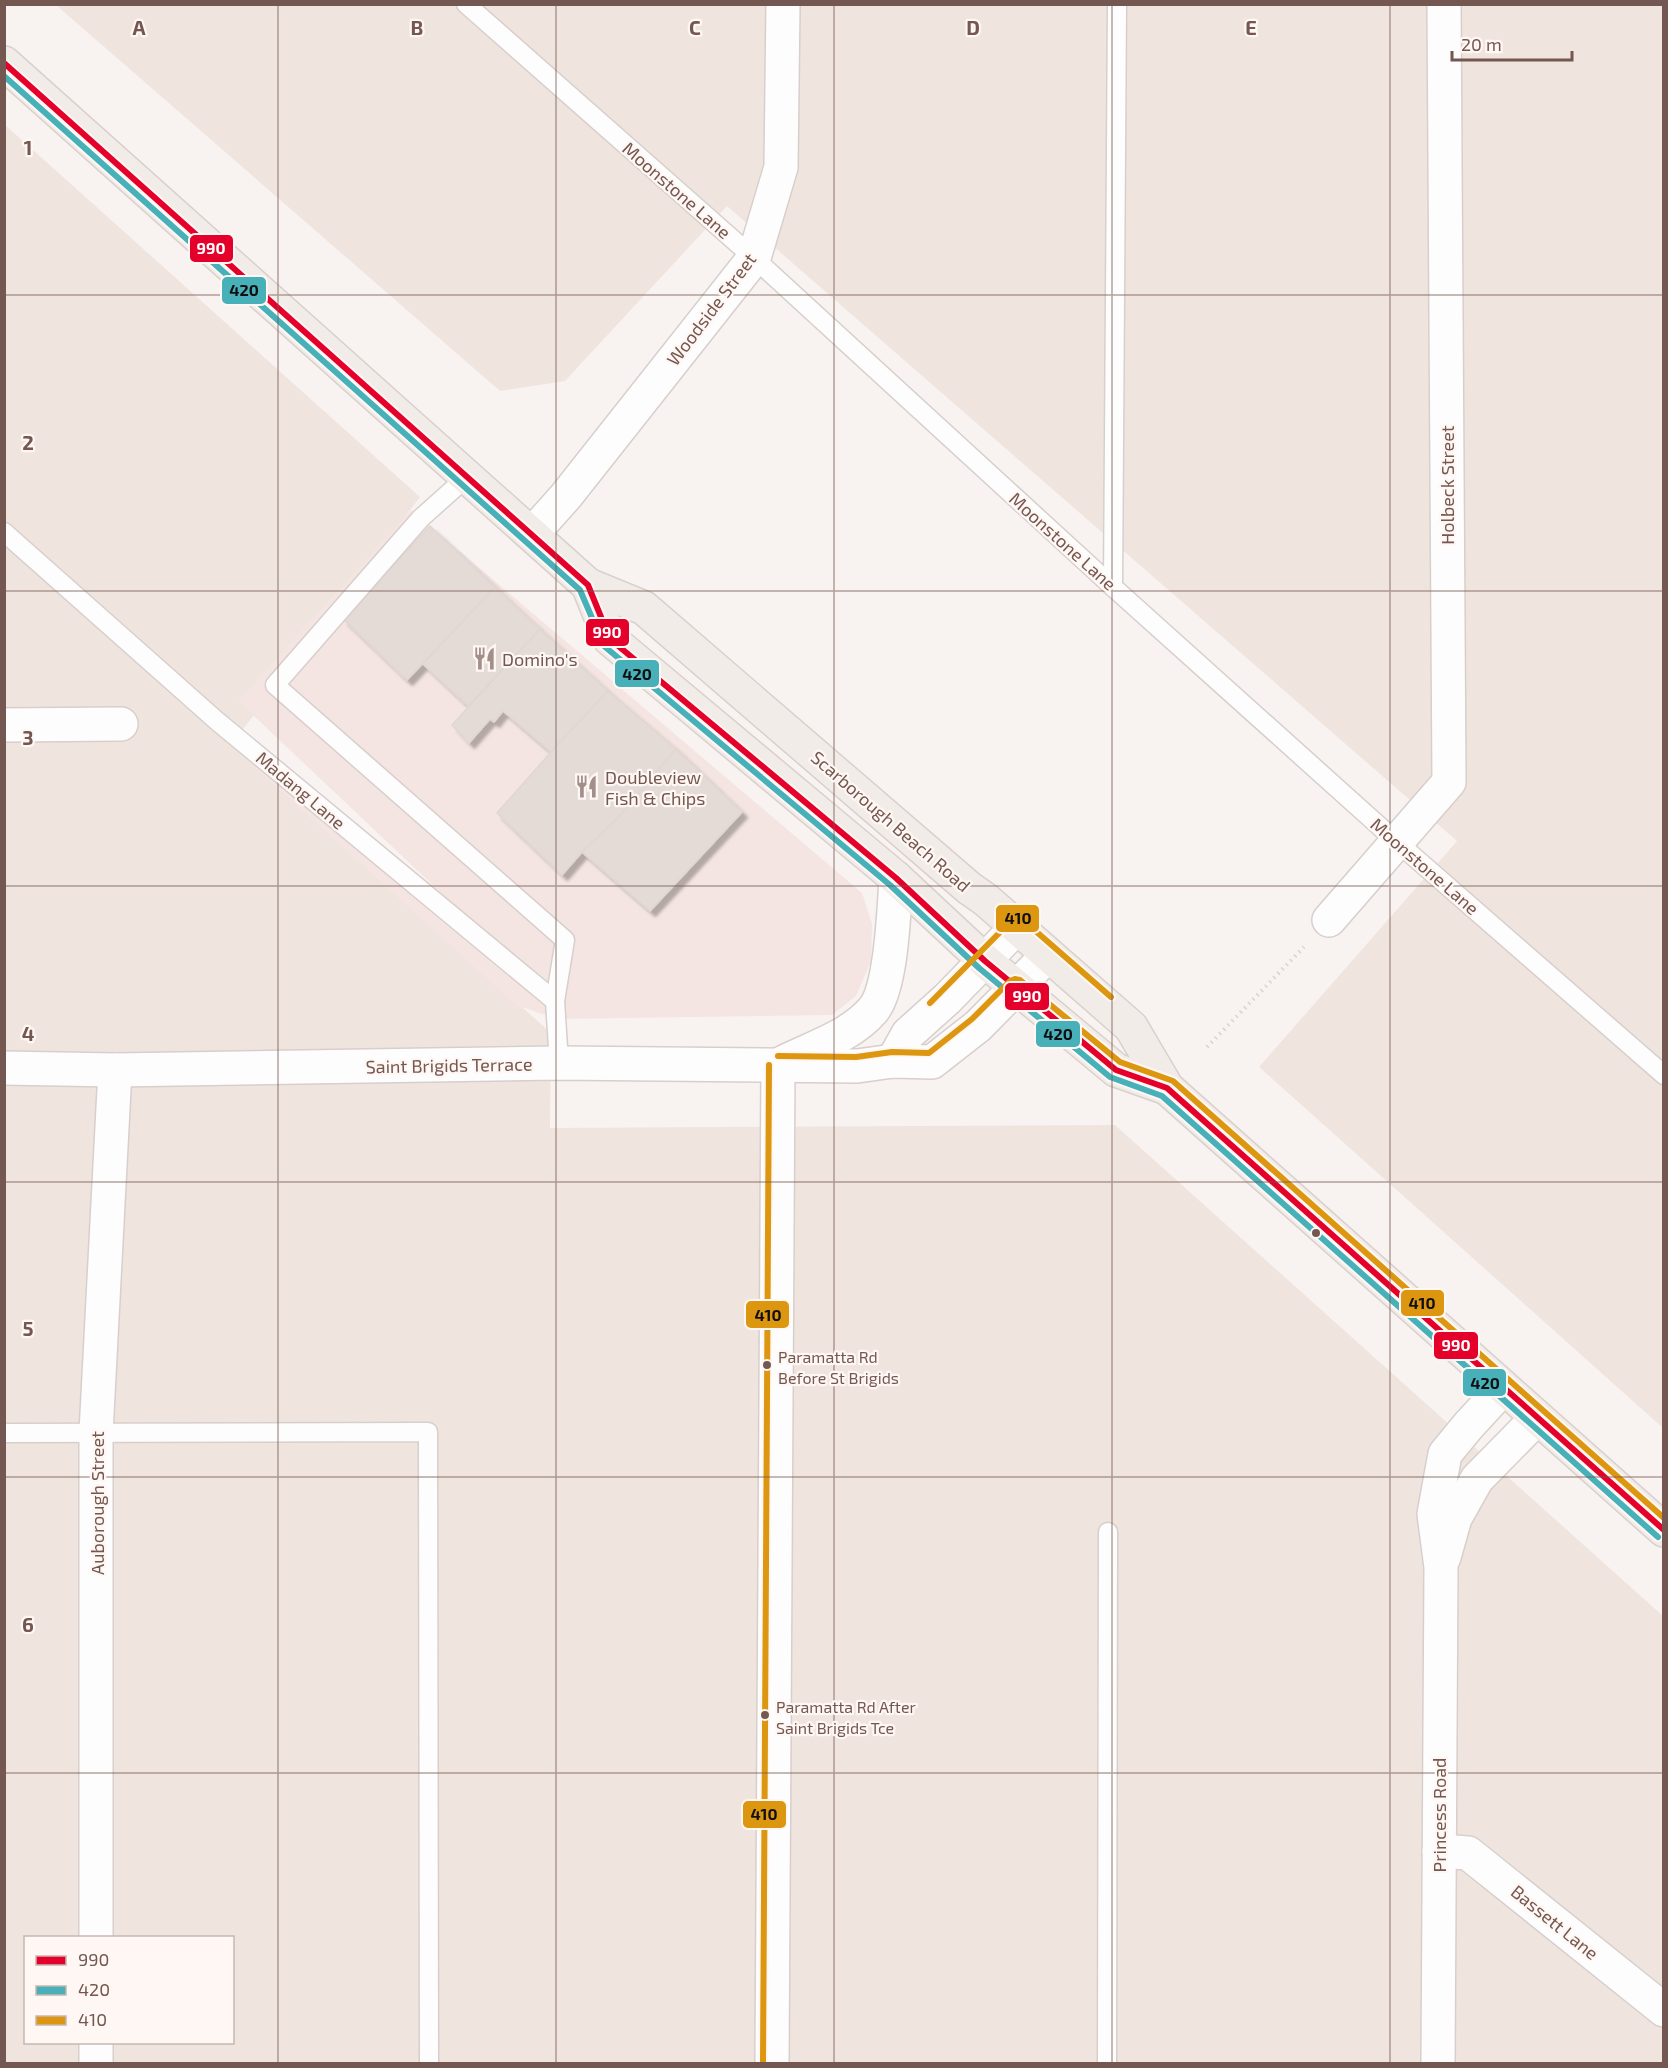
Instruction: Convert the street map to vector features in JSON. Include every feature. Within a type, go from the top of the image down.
[{"type":"main road","name":"Scarborough Beach Road","points":[[4,63],[588,585],[644,608],[1131,1027],[1167,1088],[1664,1530]]},
{"type":"main road","name":"Scarborough Beach Road","points":[[588,585],[610,639],[896,878],[985,961],[1116,1070],[1167,1088]]},
{"type":"street","name":"Woodside Street","points":[[532,534],[566,496],[754,258],[782,167],[783,4]]},
{"type":"street","name":"Holbeck Street","points":[[1329,920],[1449,782],[1444,4]]},
{"type":"street","points":[[4,726],[122,724]]},
{"type":"street","points":[[772,2064],[777,1065],[839,1035],[859,1023],[875,1008],[882,991],[890,953],[896,878]]},
{"type":"street","points":[[893,1061],[908,1034],[985,961],[1017,927]]},
{"type":"street","name":"Saint Brigids Terrace","points":[[4,1068],[115,1070],[559,1063],[857,1066],[893,1061],[932,1062],[978,1026],[1048,955]]},
{"type":"street","name":"Auborough Street","points":[[96,1936],[96,1433],[115,1070]]},
{"type":"street","name":"Princess Road","points":[[1438,2064],[1441,1567],[1434,1514],[1445,1454],[1503,1388]]},
{"type":"street","name":"Princess Road","points":[[1441,1567],[1455,1518],[1477,1479],[1537,1418]]},
{"type":"street","name":"Bassett Lane","points":[[1439,1851],[1468,1853],[1664,2010]]},
{"type":"street","points":[[96,2044],[96,2064]]},
{"type":"lane","name":"Moonstone Lane","points":[[466,4],[754,258],[1113,587],[1397,842],[1664,1075]]},
{"type":"lane","points":[[1113,587],[1118,4]]},
{"type":"lane","points":[[468,476],[421,518],[275,685],[565,940],[555,1001],[559,1063]]},
{"type":"lane","name":"Madang Lane","points":[[4,532],[217,721],[555,1001]]},
{"type":"lane","points":[[4,1433],[429,1432],[429,2064]]},
{"type":"lane","points":[[1107,2064],[1108,1532]]},
{"type":"path","points":[[1207,1047],[1329,920]]},
{"type":"shaded area","points":[[56,5],[1663,5],[1663,1428],[1259,1067],[1457,841],[727,206],[565,381],[500,391]]},
{"type":"shaded area","points":[[4,124],[420,497],[231,745],[551,1033],[550,1128],[1115,1125],[1663,1616],[1663,2063],[5,2063]]},
{"type":"shaded area","points":[[411,510],[862,893],[872,924],[871,961],[856,996],[832,1015],[557,1019],[516,1005],[236,750],[548,994],[238,701]]},
{"type":"building","points":[[430,526],[495,587],[407,680],[343,619]]},
{"type":"building","points":[[495,587],[540,629],[468,706],[423,664]]},
{"type":"building","points":[[540,629],[608,691],[551,752],[503,711],[494,722],[490,719],[469,743],[452,725]]},
{"type":"building","points":[[608,691],[676,749],[618,818],[582,852],[562,875],[497,813]]},
{"type":"building","points":[[676,749],[742,812],[650,911],[582,852],[618,818]]},
{"type":"transit line","name":"990","points":[[4,63],[588,585],[610,639],[896,878],[985,961],[1116,1070],[1167,1088],[1664,1530]]},
{"type":"transit line","name":"420","points":[[4,76],[580,590],[604,646],[890,885],[979,968],[1110,1077],[1162,1096],[1658,1537]]},
{"type":"transit line","name":"410","points":[[930,1003],[1011,921],[1017,918],[1023,920],[1111,997]]},
{"type":"transit line","name":"410","points":[[778,1056],[856,1057],[892,1052],[929,1053],[972,1019],[1010,981],[1020,980],[1120,1062],[1173,1081],[1664,1518]]},
{"type":"transit line","name":"410","points":[[763,2064],[769,1065]]},
{"type":"place","name":"Domino's","points":[[484,659]]},
{"type":"place","name":"Doubleview Fish & Chips","points":[[587,787]]},
{"type":"place","name":"Paramatta Rd Before St Brigids","points":[[767,1365]]},
{"type":"place","name":"Paramatta Rd After Saint Brigids Tce","points":[[765,1715]]}]
